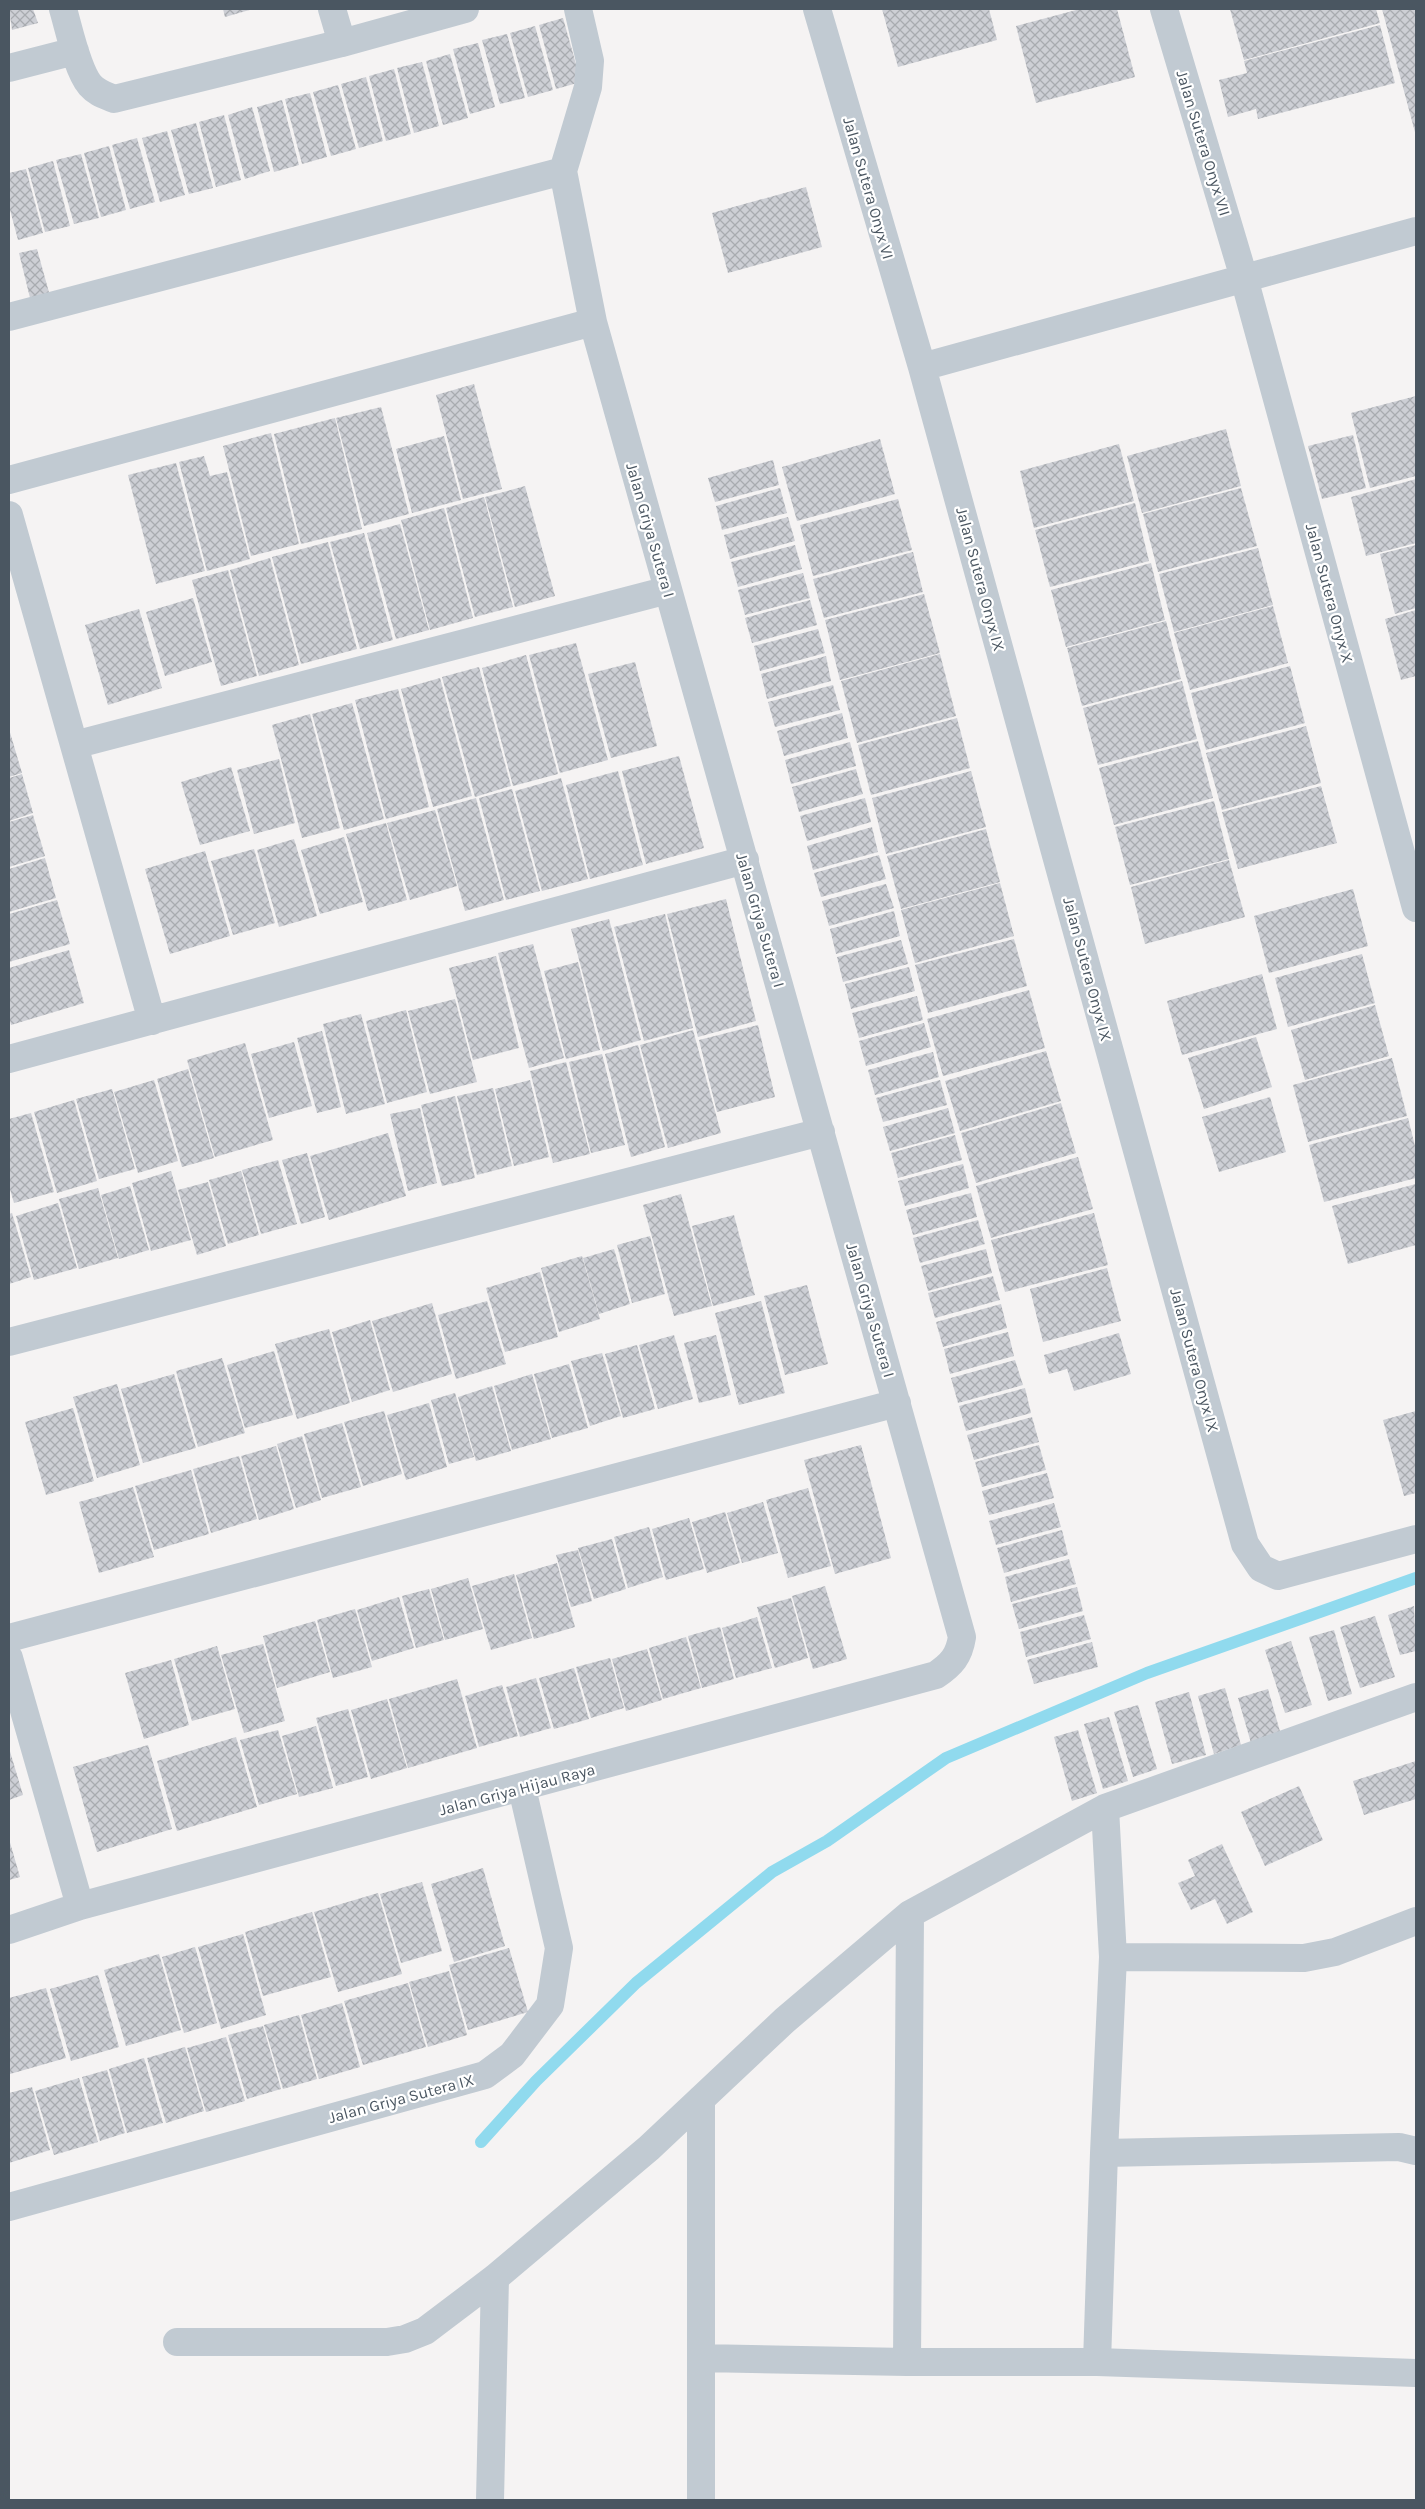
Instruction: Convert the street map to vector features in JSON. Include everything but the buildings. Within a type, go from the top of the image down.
[{"type":"street","points":[[63,9],[75,51],[90,85],[99,93],[114,98],[342,42],[465,9]]},
{"type":"street","points":[[332,9],[342,42]]},
{"type":"street","points":[[10,312],[564,171],[588,88],[590,62],[578,9]]},
{"type":"street","name":"Jalan Sutera Onyx VI","points":[[816,9],[922,367]]},
{"type":"street","name":"Jalan Sutera Onyx VII","points":[[1164,9],[1244,278]]},
{"type":"street","points":[[9,68],[75,51]]},
{"type":"street","name":"Jalan Griya Sutera I","points":[[564,171],[593,322],[962,1637],[960,1651],[951,1664]]},
{"type":"street","points":[[922,367],[1416,230]]},
{"type":"street","name":"Jalan Sutera Onyx X","points":[[1244,278],[1416,908]]},
{"type":"street","points":[[9,480],[593,322]]},
{"type":"street","name":"Jalan Sutera Onyx IX","points":[[922,367],[1245,1544],[1261,1568],[1278,1576],[1416,1539]]},
{"type":"street","points":[[9,515],[152,1021]]},
{"type":"street","points":[[74,746],[668,590]]},
{"type":"street","points":[[9,1059],[745,860]]},
{"type":"street","points":[[9,1342],[821,1132]]},
{"type":"street","points":[[9,1638],[897,1403]]},
{"type":"street","points":[[9,1658],[80,1906],[9,1930]]},
{"type":"street","name":"Jalan Griya Hijau Raya","points":[[80,1906],[936,1675],[951,1664]]},
{"type":"street","points":[[177,2342],[387,2342],[405,2339],[425,2331],[495,2278],[649,2148],[785,2020],[910,1914],[1105,1808],[1416,1696]]},
{"type":"street","name":"Jalan Griya Sutera IX","points":[[9,2207],[485,2075],[512,2055],[550,2005],[559,1948],[522,1788]]},
{"type":"street","points":[[1097,2362],[1113,1957],[1105,1808]]},
{"type":"street","points":[[907,2362],[910,1914]]},
{"type":"street","points":[[1113,1957],[1304,1958],[1335,1952],[1416,1921]]},
{"type":"street","points":[[701,2099],[701,2500]]},
{"type":"street","points":[[1104,2153],[1411,2147]]},
{"type":"street","points":[[490,2500],[495,2278]]},
{"type":"street","points":[[701,2358],[907,2362],[1097,2362],[1416,2374]]},
{"type":"waterway","points":[[481,2142],[536,2081],[636,1983],[772,1872],[827,1841],[946,1758],[1147,1673],[1416,1578]]}]
